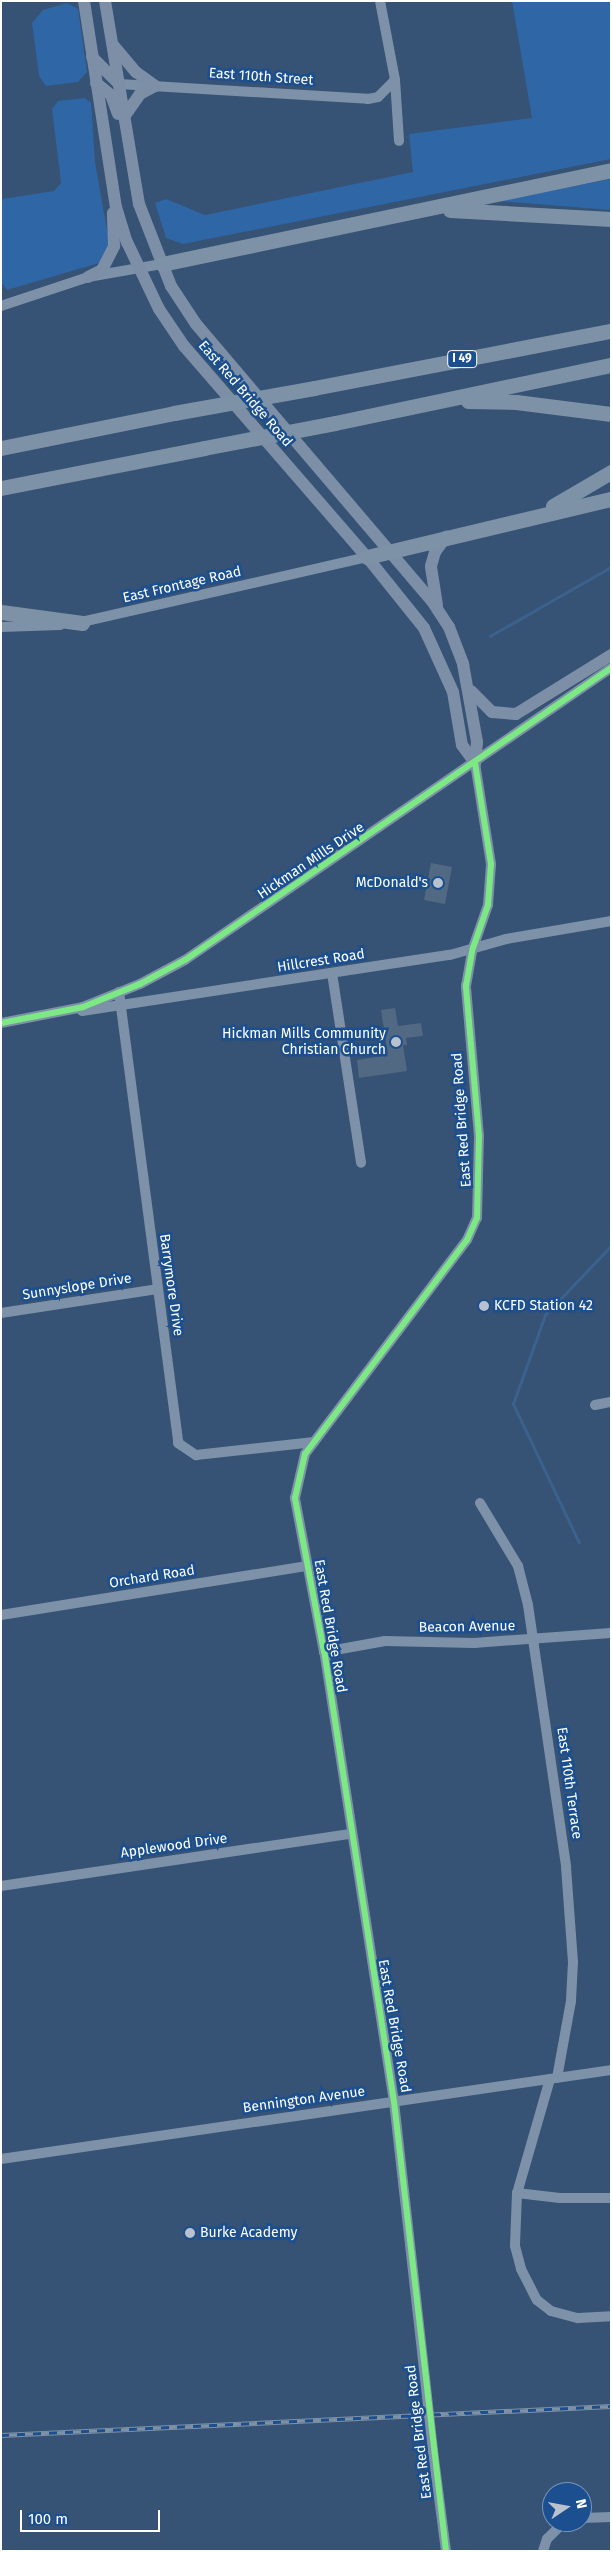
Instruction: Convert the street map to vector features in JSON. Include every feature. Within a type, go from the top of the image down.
[{"type":"highway","points":[[162,264],[611,170]]},
{"type":"highway","points":[[408,211],[477,209],[611,219]]},
{"type":"highway","points":[[596,334],[611,327]]},
{"type":"highway","name":"I 49","points":[[1,448],[174,413],[611,331]]},
{"type":"highway","points":[[1,488],[335,423],[611,365]]},
{"type":"highway","points":[[444,400],[516,402],[610,414]]},
{"type":"highway","points":[[534,516],[611,472]]},
{"type":"highway","points":[[367,556],[611,499]]},
{"type":"highway","points":[[1,612],[82,623]]},
{"type":"main road","name":"East Red Bridge Road","points":[[84,1],[110,173],[119,216],[138,267],[159,309],[184,346],[367,556],[424,628],[441,659],[453,692],[462,745],[475,763]]},
{"type":"main road","name":"East Red Bridge Road","points":[[105,1],[139,204],[162,264],[196,324],[392,550],[439,612],[452,636],[468,687],[477,742],[475,763]]},
{"type":"main road","points":[[113,44],[136,72],[155,86],[140,94],[124,117]]},
{"type":"main road","points":[[92,57],[119,84]]},
{"type":"main road","points":[[96,83],[111,95],[127,132]]},
{"type":"main road","points":[[88,277],[102,270],[114,246],[110,173]]},
{"type":"main road","points":[[439,612],[431,566],[434,552],[446,537]]},
{"type":"main road","points":[[468,687],[492,712],[516,714],[611,655]]},
{"type":"street","points":[[380,1],[395,80],[399,141]]},
{"type":"street","name":"East 110th Street","points":[[119,84],[368,99],[378,97],[395,80]]},
{"type":"street","points":[[1,306],[88,277],[162,264]]},
{"type":"street","name":"East Frontage Road","points":[[1,627],[82,623],[367,556]]},
{"type":"street","name":"Hickman Mills Drive","points":[[1,1023],[83,1007],[186,960],[611,668]]},
{"type":"street","name":"East Red Bridge Road","points":[[446,2551],[394,2102],[350,1834],[324,1652],[306,1566],[295,1498],[297,1478],[314,1442],[468,1240],[477,1218],[479,1136],[466,1002],[473,948],[491,885],[475,763]]},
{"type":"street","name":"Hillcrest Road","points":[[33,1018],[332,973],[611,921]]},
{"type":"street","points":[[332,973],[361,1163]]},
{"type":"street","name":"Barrymore Drive","points":[[119,992],[178,1443],[196,1456],[314,1442]]},
{"type":"street","name":"Sunnyslope Drive","points":[[1,1313],[157,1289]]},
{"type":"street","points":[[595,1405],[611,1402]]},
{"type":"street","name":"East 110th Terrace","points":[[480,1503],[518,1566],[536,1639],[572,1930],[571,2001],[553,2078],[517,2193],[515,2246],[533,2292],[551,2311],[564,2316],[611,2316]]},
{"type":"street","name":"Orchard Road","points":[[1,1616],[306,1566]]},
{"type":"street","name":"Beacon Avenue","points":[[324,1652],[385,1641],[536,1639],[611,1633]]},
{"type":"street","name":"Applewood Drive","points":[[1,1886],[350,1834]]},
{"type":"street","name":"Bennington Avenue","points":[[1,2159],[611,2070]]},
{"type":"street","points":[[517,2193],[560,2198],[611,2198]]},
{"type":"street","points":[[592,2518],[611,2517]]},
{"type":"street","points":[[543,2551],[547,2539],[554,2532]]},
{"type":"shaded area","points":[[512,1],[611,1],[611,159],[183,244],[166,238],[155,203],[166,199],[205,215],[413,172],[409,134],[532,118]]},
{"type":"shaded area","points":[[67,3],[78,9],[87,72],[78,82],[46,86],[39,76],[32,23],[43,10]]},
{"type":"shaded area","points":[[85,98],[91,103],[95,162],[110,247],[99,263],[7,290],[1,282],[2,199],[54,191],[61,183],[52,109],[58,101]]},
{"type":"shaded area","points":[[611,179],[611,210],[499,201]]},
{"type":"building","name":"McDonald's","points":[[431,863],[452,867],[445,904],[424,900]]},
{"type":"building","name":"Hickman Mills Community Christian Church","points":[[395,1008],[398,1026],[421,1023],[423,1036],[406,1038],[407,1045],[403,1045],[407,1071],[359,1078],[357,1060],[388,1055],[381,1010]]},
{"type":"waterway","points":[[490,636],[611,567]]},
{"type":"waterway","points":[[579,1543],[513,1404],[545,1315],[611,1246]]},
{"type":"railway","points":[[1,2435],[611,2406]]},
{"type":"cycle path","points":[[1,1023],[83,1007],[140,984],[185,960],[611,668]]},
{"type":"cycle path","points":[[446,2551],[394,2102],[324,1652],[295,1498],[305,1454],[467,1240],[477,1218],[479,1136],[466,986],[473,948],[488,905],[491,864],[475,763]]},
{"type":"place","name":"McDonald's","points":[[438,883]]},
{"type":"place","name":"Hickman Mills Community Christian Church","points":[[396,1042]]},
{"type":"place","name":"KCFD Station 42","points":[[484,1306]]},
{"type":"place","name":"Burke Academy","points":[[190,2233]]}]
